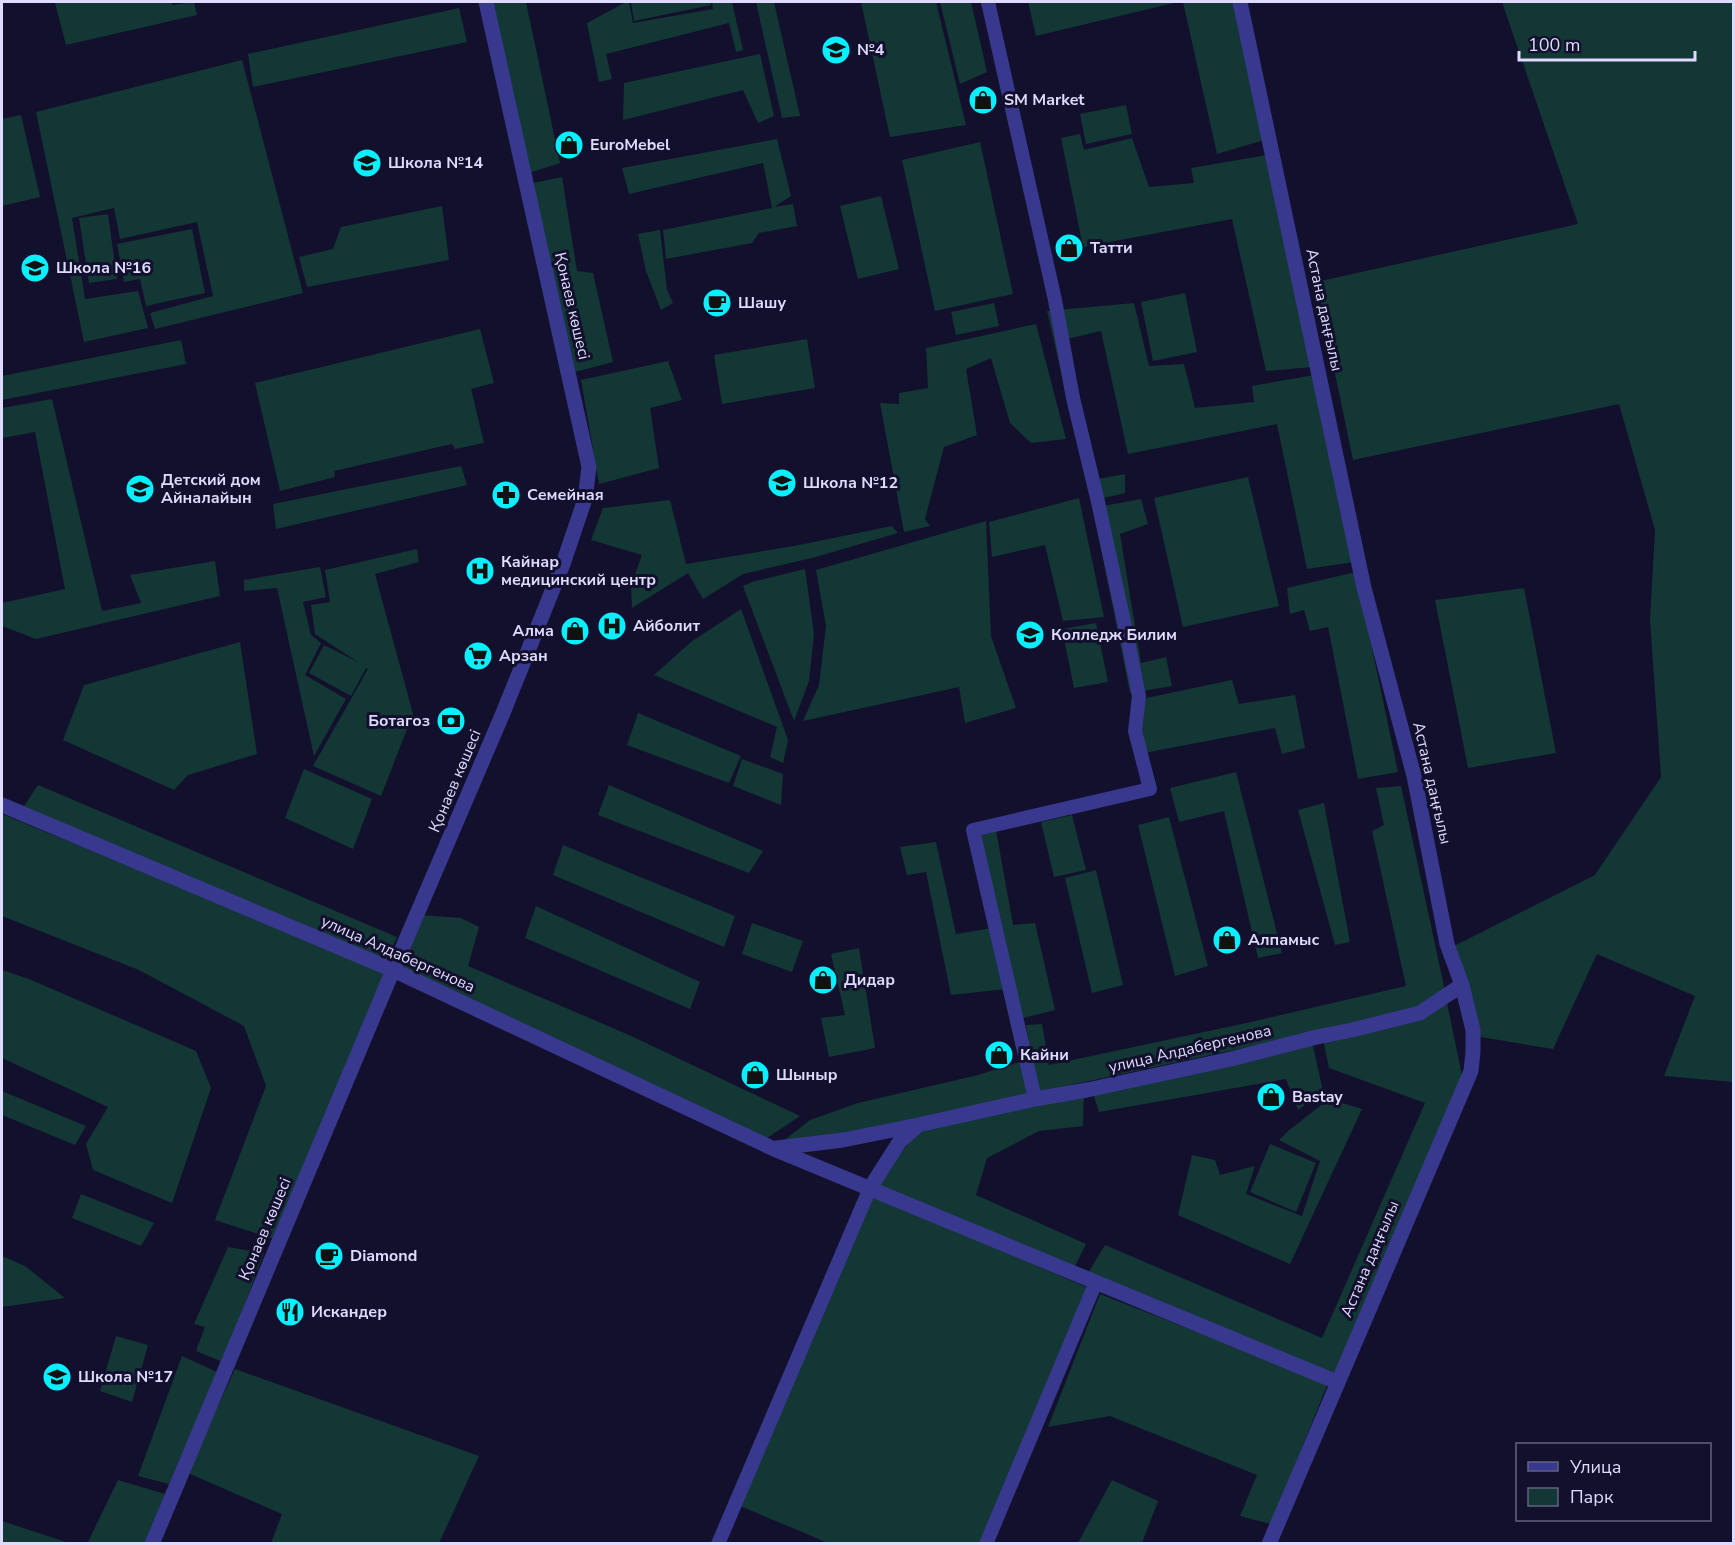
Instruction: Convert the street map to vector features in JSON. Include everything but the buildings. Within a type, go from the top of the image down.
[{"type":"street","name":"Қонаев көшесі","points":[[152,1544],[496,731],[563,564],[585,499],[589,467],[486,2]]},
{"type":"street","points":[[988,2],[1055,300],[1073,398],[1126,631],[1139,696],[1135,731],[1150,789],[972,830],[1035,1099]]},
{"type":"street","name":"Астана даңғылы","points":[[1240,2],[1364,588],[1414,776],[1447,944],[1462,985],[1473,1030],[1471,1071],[1269,1544]]},
{"type":"street","name":"улица Алдабергенова","points":[[2,805],[393,970],[774,1149],[1338,1382]]},
{"type":"street","name":"улица Алдабергенова","points":[[774,1149],[843,1140],[1231,1059],[1420,1013],[1462,985]]},
{"type":"street","points":[[718,1544],[870,1188],[900,1141],[918,1125]]},
{"type":"street","points":[[986,1544],[1096,1282]]},
{"type":"green space","points":[[171,2],[173,5],[194,2],[197,15],[66,45],[55,3]]},
{"type":"green space","points":[[491,2],[526,2],[560,163],[529,173]]},
{"type":"green space","points":[[629,2],[633,23],[713,9],[712,2],[732,2],[743,50],[736,52],[729,23],[606,54],[612,79],[599,82],[587,23]]},
{"type":"green space","points":[[631,2],[710,2],[711,5],[634,21]]},
{"type":"green space","points":[[756,2],[774,2],[800,116],[782,118]]},
{"type":"green space","points":[[861,2],[936,2],[966,125],[890,137]]},
{"type":"green space","points":[[940,2],[971,2],[987,72],[960,84]]},
{"type":"green space","points":[[1028,2],[1178,2],[1036,36]]},
{"type":"green space","points":[[1183,2],[1235,2],[1264,140],[1217,154]]},
{"type":"green space","points":[[1502,2],[1733,2],[1733,1082],[1664,1076],[1695,996],[1597,954],[1553,1049],[1469,1035],[1454,946],[1595,875],[1661,777],[1650,620],[1655,530],[1619,404],[1353,460],[1316,282],[1578,224]]},
{"type":"green space","points":[[459,8],[467,42],[253,87],[248,54]]},
{"type":"green space","points":[[760,54],[774,116],[758,123],[743,90],[623,120],[624,83]]},
{"type":"green space","points":[[242,60],[303,293],[155,329],[150,313],[213,296],[197,222],[120,239],[114,208],[72,218],[85,299],[138,291],[148,328],[84,342],[36,112]]},
{"type":"green space","points":[[1126,105],[1132,134],[1086,144],[1080,114]]},
{"type":"green space","points":[[21,115],[40,197],[2,206],[2,119]]},
{"type":"green space","points":[[1080,134],[1084,150],[1132,138],[1149,187],[1194,183],[1191,168],[1267,155],[1312,367],[1266,371],[1232,219],[1083,247],[1061,138]]},
{"type":"green space","points":[[777,139],[791,196],[774,207],[793,204],[797,226],[759,233],[752,243],[666,259],[663,230],[772,208],[763,163],[629,194],[622,168]]},
{"type":"green space","points":[[980,142],[1013,294],[935,311],[902,160]]},
{"type":"green space","points":[[562,177],[577,271],[593,273],[613,362],[571,373],[529,184]]},
{"type":"green space","points":[[881,196],[899,269],[858,279],[840,206]]},
{"type":"green space","points":[[442,206],[449,260],[307,287],[299,257],[333,249],[341,227]]},
{"type":"green space","points":[[108,214],[117,279],[89,283],[79,218]]},
{"type":"green space","points":[[192,229],[205,293],[146,306],[140,279],[124,282],[117,244]]},
{"type":"green space","points":[[660,230],[667,290],[673,303],[661,310],[646,271],[638,234]]},
{"type":"green space","points":[[1185,293],[1197,352],[1153,361],[1141,302]]},
{"type":"green space","points":[[994,303],[999,326],[956,335],[951,312]]},
{"type":"green space","points":[[1134,303],[1149,366],[1184,364],[1195,408],[1254,402],[1252,386],[1314,375],[1354,562],[1307,569],[1277,424],[1128,454],[1101,331],[1067,339],[1098,479],[1125,474],[1125,493],[1091,501],[1047,311]]},
{"type":"green space","points":[[1036,324],[1066,439],[1031,443],[1010,423],[991,358],[966,369],[977,435],[944,447],[925,519],[930,526],[904,532],[880,403],[899,404],[899,393],[928,388],[926,348]]},
{"type":"green space","points":[[480,329],[494,383],[471,389],[484,443],[455,449],[452,444],[334,471],[335,477],[280,491],[255,383]]},
{"type":"green space","points":[[807,339],[815,388],[722,404],[714,355]]},
{"type":"green space","points":[[181,340],[186,364],[2,400],[2,376]]},
{"type":"green space","points":[[668,361],[682,400],[650,408],[659,468],[599,484],[581,380]]},
{"type":"green space","points":[[52,399],[102,611],[141,603],[130,575],[215,561],[220,596],[36,639],[2,626],[2,603],[65,589],[35,432],[2,438],[2,408]]},
{"type":"green space","points":[[461,466],[467,485],[276,529],[273,504]]},
{"type":"green space","points":[[1248,477],[1279,606],[1183,627],[1154,498]]},
{"type":"green space","points":[[1079,498],[1104,617],[1063,621],[1045,545],[992,557],[989,522]]},
{"type":"green space","points":[[1141,499],[1148,524],[1120,534],[1141,663],[1166,657],[1172,686],[1130,693],[1093,508]]},
{"type":"green space","points":[[670,500],[686,564],[799,545],[892,526],[898,533],[812,558],[743,574],[703,599],[688,573],[632,608],[631,585],[642,555],[591,540],[603,508]]},
{"type":"green space","points":[[986,521],[991,636],[1016,708],[965,723],[959,687],[803,721],[819,685],[826,626],[816,570]]},
{"type":"green space","points":[[417,549],[419,562],[375,574],[413,714],[381,796],[313,766],[368,669],[366,668],[351,696],[309,673],[324,645],[358,662],[315,634],[311,605],[330,602],[325,570]]},
{"type":"green space","points":[[320,567],[326,597],[303,602],[311,635],[321,643],[305,675],[346,699],[314,756],[277,588],[244,591],[244,580]]},
{"type":"green space","points":[[805,569],[814,634],[809,681],[794,721],[743,586]]},
{"type":"green space","points":[[1356,572],[1398,772],[1358,779],[1328,627],[1310,631],[1304,610],[1290,614],[1287,588]]},
{"type":"green space","points":[[1524,588],[1556,753],[1468,768],[1435,600]]},
{"type":"green space","points":[[741,609],[788,740],[783,763],[770,757],[777,727],[654,675],[691,642]]},
{"type":"green space","points":[[1096,623],[1108,682],[1074,688],[1062,629]]},
{"type":"green space","points":[[240,642],[257,754],[188,775],[174,790],[63,740],[84,685]]},
{"type":"green space","points":[[1232,680],[1239,704],[1295,695],[1305,748],[1282,754],[1275,728],[1144,753],[1132,701]]},
{"type":"green space","points":[[638,713],[741,756],[729,783],[627,745]]},
{"type":"green space","points":[[742,759],[783,774],[781,805],[733,786]]},
{"type":"green space","points":[[304,769],[372,799],[353,849],[285,818]]},
{"type":"green space","points":[[1236,772],[1282,953],[1258,958],[1224,811],[1179,822],[1170,788]]},
{"type":"green space","points":[[38,785],[397,937],[386,962],[22,809]]},
{"type":"green space","points":[[609,785],[763,851],[749,873],[598,815]]},
{"type":"green space","points":[[1401,786],[1445,991],[1420,1010],[1038,1092],[1026,1025],[1042,1024],[1049,1065],[1406,986],[1372,831],[1384,825],[1376,788]]},
{"type":"green space","points":[[1324,803],[1350,942],[1335,945],[1298,810]]},
{"type":"green space","points":[[2,814],[385,972],[274,1239],[215,1220],[266,1086],[244,1026],[139,970],[2,916]]},
{"type":"green space","points":[[1072,815],[1086,870],[1054,877],[1041,822]]},
{"type":"green space","points":[[1169,817],[1208,966],[1175,976],[1138,825]]},
{"type":"green space","points":[[996,830],[1013,925],[1035,923],[1055,1010],[1019,1019],[977,833]]},
{"type":"green space","points":[[936,842],[956,934],[992,928],[1006,989],[951,995],[926,872],[907,875],[900,847]]},
{"type":"green space","points":[[563,845],[735,916],[724,947],[553,875]]},
{"type":"green space","points":[[1096,870],[1123,985],[1092,993],[1065,878]]},
{"type":"green space","points":[[536,906],[700,982],[690,1009],[525,938]]},
{"type":"green space","points":[[421,915],[461,918],[479,927],[468,966],[629,1035],[800,1116],[767,1138],[402,967]]},
{"type":"green space","points":[[752,923],[803,941],[792,972],[742,954]]},
{"type":"green space","points":[[859,948],[875,1048],[829,1057],[821,1018],[845,1015],[831,954]]},
{"type":"green space","points":[[2,970],[29,979],[196,1051],[211,1088],[172,1203],[93,1170],[86,1144],[108,1107],[2,1058]]},
{"type":"green space","points":[[1447,1003],[1463,1080],[1336,1376],[1088,1273],[1105,1245],[1322,1338],[1425,1103],[1329,1068],[1323,1039]]},
{"type":"green space","points":[[1312,1042],[1323,1091],[1298,1110],[1286,1079],[1099,1112],[1092,1090]]},
{"type":"green space","points":[[1020,1062],[1028,1096],[777,1146],[810,1120],[858,1103],[978,1075]]},
{"type":"green space","points":[[2,1091],[86,1126],[75,1145],[2,1115]]},
{"type":"green space","points":[[1084,1093],[1083,1126],[1039,1131],[987,1158],[976,1195],[1086,1244],[1075,1266],[876,1185],[919,1130]]},
{"type":"green space","points":[[1329,1099],[1362,1109],[1290,1264],[1178,1215],[1192,1155],[1215,1160],[1220,1175],[1255,1166],[1246,1194],[1302,1216],[1320,1161],[1279,1140]]},
{"type":"green space","points":[[1270,1144],[1316,1163],[1296,1212],[1250,1192]]},
{"type":"green space","points":[[81,1194],[154,1223],[141,1246],[72,1218]]},
{"type":"green space","points":[[872,1194],[1088,1288],[980,1543],[828,1543],[740,1506]]},
{"type":"green space","points":[[228,1247],[264,1253],[223,1362],[196,1351],[205,1327],[194,1324]]},
{"type":"green space","points":[[2,1256],[25,1266],[65,1298],[2,1307]]},
{"type":"green space","points":[[1100,1294],[1328,1383],[1271,1524],[1240,1516],[1257,1475],[1110,1416],[1048,1427]]},
{"type":"green space","points":[[116,1336],[148,1345],[132,1402],[100,1391]]},
{"type":"green space","points":[[182,1356],[217,1372],[169,1484],[138,1476]]},
{"type":"green space","points":[[235,1369],[479,1456],[439,1543],[271,1543],[282,1514],[188,1473]]},
{"type":"green space","points":[[118,1480],[165,1494],[145,1543],[87,1544]]},
{"type":"green space","points":[[1112,1480],[1158,1501],[1142,1543],[1078,1543]]},
{"type":"green space","points":[[2,1521],[69,1543],[2,1543]]},
{"type":"place","name":"№4","points":[[836,50]]},
{"type":"place","name":"SM Market","points":[[983,100]]},
{"type":"place","name":"EuroMebel","points":[[569,145]]},
{"type":"place","name":"Школа №14","points":[[367,163]]},
{"type":"place","name":"Татти","points":[[1069,248]]},
{"type":"place","name":"Школа №16","points":[[35,268]]},
{"type":"place","name":"Шашу","points":[[717,303]]},
{"type":"place","name":"Школа №12","points":[[782,483]]},
{"type":"place","name":"Детский дом Айналайын","points":[[140,489]]},
{"type":"place","name":"Семейная","points":[[506,495]]},
{"type":"place","name":"Кайнар медицинский центр","points":[[480,571]]},
{"type":"place","name":"Айболит","points":[[612,626]]},
{"type":"place","name":"Алма","points":[[575,631]]},
{"type":"place","name":"Колледж Билим","points":[[1030,635]]},
{"type":"place","name":"Арзан","points":[[478,656]]},
{"type":"place","name":"Ботагоз","points":[[451,721]]},
{"type":"place","name":"Алпамыс","points":[[1227,940]]},
{"type":"place","name":"Дидар","points":[[823,980]]},
{"type":"place","name":"Кайни","points":[[999,1055]]},
{"type":"place","name":"Шыныр","points":[[755,1075]]},
{"type":"place","name":"Bastay","points":[[1271,1097]]},
{"type":"place","name":"Diamond","points":[[329,1256]]},
{"type":"place","name":"Искандер","points":[[290,1312]]},
{"type":"place","name":"Школа №17","points":[[57,1377]]}]
